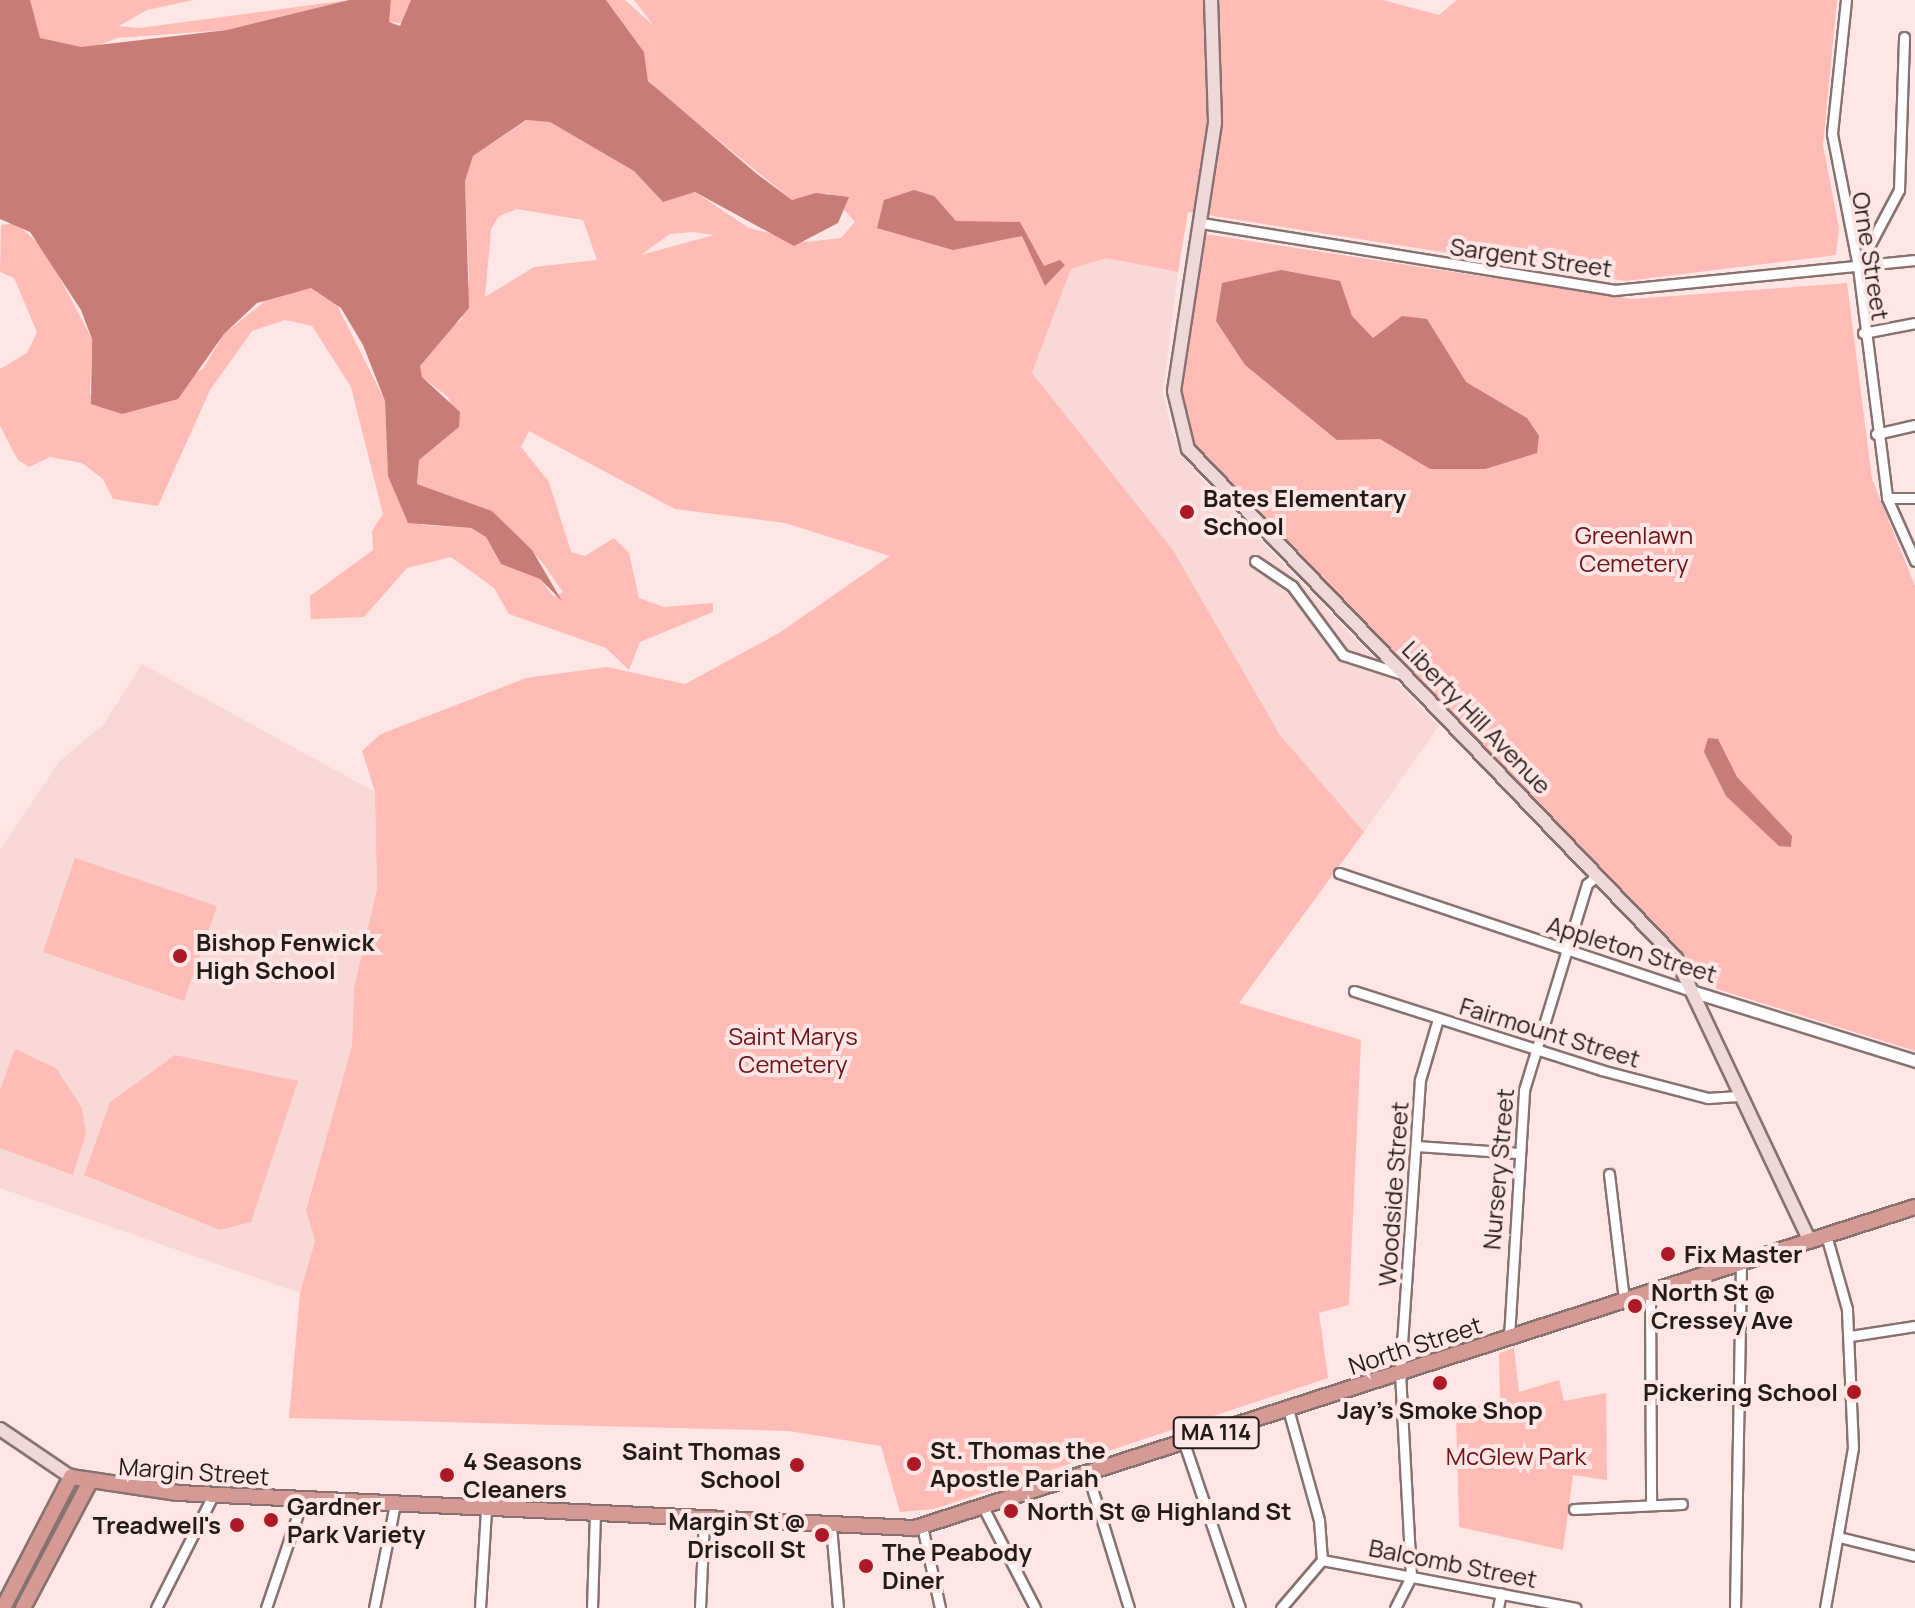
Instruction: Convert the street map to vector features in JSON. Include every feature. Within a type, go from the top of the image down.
[{"type":"highway","name":"North Street","points":[[925,1526],[1809,1240],[1914,1212]]},
{"type":"highway","name":"Margin Street","points":[[71,1477],[88,1485],[213,1495],[831,1526],[925,1526]]},
{"type":"highway","points":[[3,1608],[71,1477]]},
{"type":"highway","points":[[23,1608],[88,1485]]},
{"type":"main road","name":"Liberty Hill Avenue","points":[[1211,0],[1215,123],[1174,391],[1188,449],[1668,949],[1694,992],[1738,1096],[1784,1177],[1809,1240]]},
{"type":"main road","name":"Margin Street","points":[[0,1429],[71,1477]]},
{"type":"street","name":"Orne Street","points":[[1846,0],[1832,134],[1858,267],[1863,333],[1887,498],[1915,561]]},
{"type":"street","points":[[1858,267],[1899,190],[1904,37]]},
{"type":"street","name":"Sargent Street","points":[[1201,223],[1614,290],[1915,260]]},
{"type":"street","points":[[1863,333],[1915,323]]},
{"type":"street","points":[[1876,434],[1915,425]]},
{"type":"street","points":[[1887,498],[1915,498]]},
{"type":"street","points":[[1255,561],[1292,586],[1343,655],[1405,675]]},
{"type":"street","name":"Appleton Street","points":[[1339,873],[1564,953],[1915,1061]]},
{"type":"street","name":"Nursery Street","points":[[1509,1337],[1517,1153],[1536,1052],[1587,884],[1598,875]]},
{"type":"street","name":"Fairmount Street","points":[[1354,991],[1536,1052],[1708,1098],[1738,1096]]},
{"type":"street","name":"Woodside Street","points":[[1411,1576],[1400,1373],[1421,1067],[1438,1019]]},
{"type":"street","points":[[1417,1146],[1517,1153]]},
{"type":"street","points":[[1609,1174],[1624,1300]]},
{"type":"street","points":[[1825,1608],[1853,1448],[1850,1336],[1826,1235]]},
{"type":"street","points":[[1735,1608],[1741,1262]]},
{"type":"street","points":[[1650,1292],[1651,1503]]},
{"type":"street","points":[[1850,1336],[1915,1326]]},
{"type":"street","points":[[1281,1608],[1322,1560],[1319,1520],[1288,1409]]},
{"type":"street","points":[[1184,1443],[1240,1608]]},
{"type":"street","points":[[1088,1475],[1129,1608]]},
{"type":"street","points":[[156,1608],[213,1495]]},
{"type":"street","points":[[266,1608],[303,1499]]},
{"type":"street","points":[[1574,1509],[1651,1503],[1682,1504]]},
{"type":"street","points":[[374,1608],[395,1504]]},
{"type":"street","points":[[480,1608],[486,1509]]},
{"type":"street","points":[[984,1509],[1035,1608]]},
{"type":"street","points":[[592,1608],[595,1515]]},
{"type":"street","points":[[700,1608],[704,1520]]},
{"type":"street","points":[[831,1526],[838,1608]]},
{"type":"street","points":[[925,1526],[940,1608]]},
{"type":"street","points":[[1839,1537],[1915,1556]]},
{"type":"street","name":"Balcomb Street","points":[[1322,1560],[1576,1608]]},
{"type":"street","points":[[1395,1608],[1411,1576]]},
{"type":"street","points":[[1498,1608],[1501,1593]]},
{"type":"shaded area","points":[[0,0],[30,0],[40,38],[81,47],[227,30],[349,0],[391,0],[389,22],[400,26],[411,0],[606,0],[644,52],[648,81],[757,174],[792,200],[816,193],[849,197],[838,223],[794,246],[695,192],[663,202],[634,171],[550,122],[526,120],[473,156],[465,181],[469,308],[420,366],[422,377],[460,412],[459,427],[419,460],[417,484],[492,511],[532,550],[562,601],[540,579],[501,564],[486,537],[471,528],[408,523],[388,476],[385,401],[363,345],[341,308],[311,288],[257,303],[224,334],[178,399],[122,414],[91,404],[92,339],[81,310],[30,232],[0,219]]},
{"type":"shaded area","points":[[914,190],[934,196],[956,221],[1020,222],[1044,266],[1060,260],[1065,265],[1045,286],[1022,236],[953,250],[877,228],[884,200]]},
{"type":"shaded area","name":"Bates Elementary School","points":[[1106,258],[1178,272],[1163,392],[1172,432],[1196,473],[1439,726],[1364,832],[1280,735],[1173,550],[1032,373],[1071,269]]},
{"type":"shaded area","points":[[1281,270],[1340,281],[1352,316],[1373,338],[1402,316],[1427,319],[1466,382],[1527,418],[1539,436],[1537,453],[1485,469],[1430,469],[1380,439],[1337,440],[1245,365],[1216,321],[1222,283]]},
{"type":"shaded area","name":"Bishop Fenwick High School","points":[[142,664],[375,792],[377,889],[354,988],[352,1046],[306,1209],[315,1241],[300,1293],[0,1188],[0,850],[60,761],[104,724]]},
{"type":"shaded area","points":[[1708,738],[1718,739],[1737,777],[1792,836],[1791,847],[1779,846],[1726,796],[1704,752]]},
{"type":"green space","points":[[1,0],[193,0],[147,10],[119,26],[139,28],[349,0],[227,30],[117,38],[54,63]]},
{"type":"green space","points":[[391,0],[411,0],[407,24],[389,22]]},
{"type":"green space","name":"Saint Marys Cemetery","points":[[606,0],[625,0],[654,26],[634,0],[1383,0],[1439,15],[1457,0],[1837,0],[1823,145],[1839,228],[1836,255],[1626,281],[1188,212],[1178,272],[1106,258],[1071,269],[1032,373],[1173,550],[1280,735],[1364,832],[1239,1003],[1361,1040],[1349,1305],[1319,1313],[1328,1378],[934,1509],[900,1512],[881,1446],[789,1431],[289,1418],[300,1293],[315,1241],[306,1210],[352,1046],[354,988],[377,889],[375,792],[362,751],[381,734],[526,678],[607,667],[685,684],[779,633],[890,556],[785,523],[675,509],[529,431],[521,447],[549,482],[571,552],[585,556],[614,538],[629,553],[639,598],[664,607],[713,603],[713,612],[640,642],[629,670],[606,648],[509,614],[494,588],[451,557],[407,568],[364,617],[311,619],[310,596],[373,550],[372,531],[383,514],[351,387],[312,326],[285,320],[252,331],[210,390],[158,506],[113,499],[103,479],[82,463],[50,457],[29,467],[18,460],[0,426],[0,369],[27,353],[37,332],[14,278],[0,272],[1,225],[16,223],[45,250],[92,339],[90,394],[122,414],[203,369],[224,334],[271,296],[311,287],[336,303],[385,401],[388,476],[422,525],[470,528],[486,537],[501,564],[540,579],[554,597],[563,592],[542,562],[492,511],[417,484],[419,460],[459,427],[448,397],[422,377],[420,366],[436,339],[462,319],[469,279],[465,181],[473,156],[527,120],[550,122],[635,171],[663,202],[695,192],[749,228],[806,242],[841,238],[855,222],[829,193],[792,200],[648,80],[644,52]],"holes":[[[517,209],[583,220],[597,260],[534,267],[485,297],[491,229],[499,216]],[[693,232],[714,235],[641,255],[670,234]]]},
{"type":"green space","name":"Greenlawn Cemetery","points":[[1204,234],[1632,299],[1847,283],[1872,479],[1915,586],[1915,1051],[1717,989],[1202,458],[1183,423],[1179,384]]},
{"type":"green space","points":[[75,858],[217,906],[184,1001],[43,952]]},
{"type":"green space","points":[[15,1049],[56,1068],[82,1108],[86,1133],[73,1175],[0,1148],[0,1090]]},
{"type":"green space","points":[[175,1055],[298,1081],[251,1222],[220,1230],[84,1175],[110,1102]]},
{"type":"green space","name":"McGlew Park","points":[[1514,1348],[1519,1392],[1559,1380],[1564,1401],[1606,1393],[1607,1480],[1573,1475],[1563,1550],[1459,1527],[1456,1413],[1500,1399],[1499,1353]]},
{"type":"green space","points":[[73,1492],[16,1608],[11,1608],[68,1497]]},
{"type":"place","name":"Bates Elementary School","points":[[1187,512]]},
{"type":"place","name":"Bishop Fenwick High School","points":[[180,956]]},
{"type":"place","name":"Fix Master","points":[[1668,1254]]},
{"type":"place","name":"North St @ Cressey Ave","points":[[1635,1306]]},
{"type":"place","name":"Jay's Smoke Shop","points":[[1440,1383]]},
{"type":"place","name":"Pickering School","points":[[1854,1392]]},
{"type":"place","name":"St. Thomas the Apostle Pariah","points":[[914,1464]]},
{"type":"place","name":"Saint Thomas School","points":[[797,1465]]},
{"type":"place","name":"4 Seasons Cleaners","points":[[447,1475]]},
{"type":"place","name":"North St @ Highland St","points":[[1011,1511]]},
{"type":"place","name":"Gardner Park Variety","points":[[271,1520]]},
{"type":"place","name":"Treadwell's","points":[[237,1525]]},
{"type":"place","name":"Margin St @ Driscoll St","points":[[822,1535]]},
{"type":"place","name":"The Peabody Diner","points":[[866,1566]]}]
